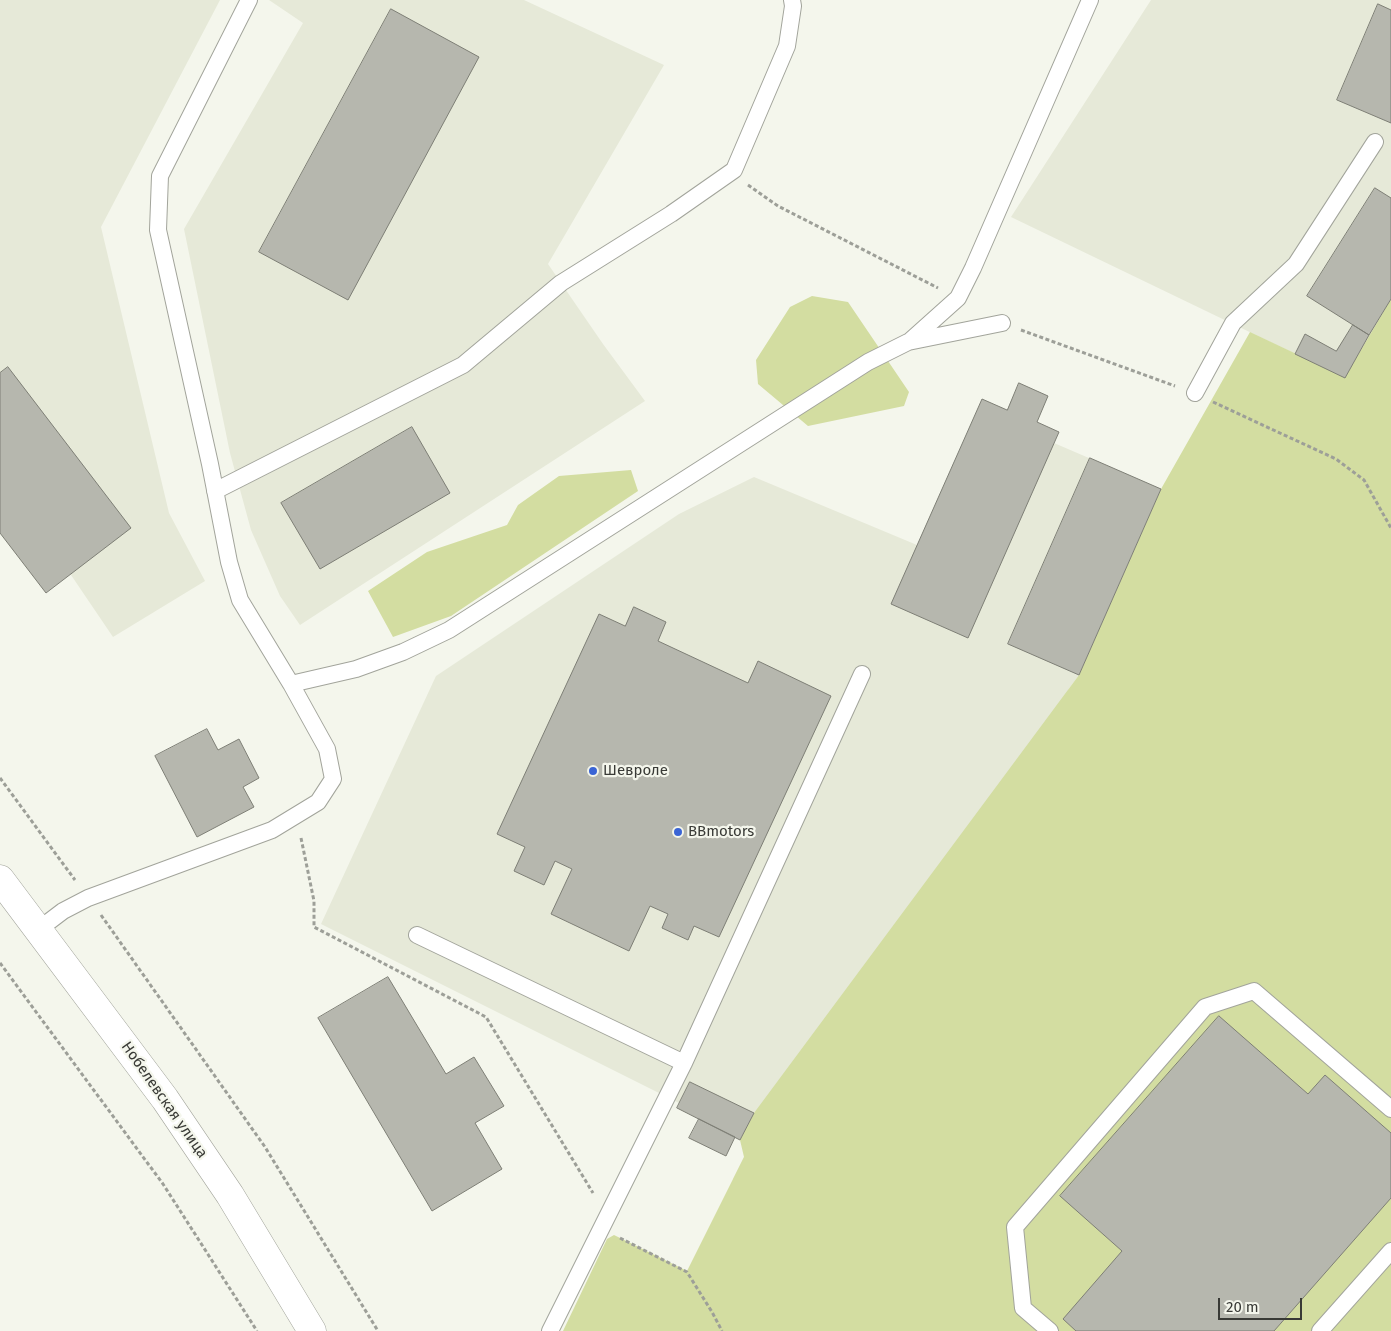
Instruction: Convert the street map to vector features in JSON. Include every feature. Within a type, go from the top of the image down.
[{"type":"street","name":"Нобелевская улица","points":[[4,891],[38,930],[165,1099],[230,1195],[312,1331]]},
{"type":"lane","points":[[38,930],[63,911],[88,898],[272,830],[318,802],[333,779],[327,749],[291,684],[240,600],[229,562],[158,230],[160,176],[249,0]]},
{"type":"lane","points":[[215,491],[463,365],[561,283],[671,214],[734,170],[787,46],[793,6],[792,0]]},
{"type":"lane","points":[[291,684],[356,669],[403,652],[449,630],[860,366],[908,342],[958,298],[1090,0]]},
{"type":"lane","points":[[1195,393],[1233,323],[1296,264],[1375,142]]},
{"type":"lane","points":[[908,342],[1002,323]]},
{"type":"lane","points":[[550,1331],[684,1063],[862,674]]},
{"type":"lane","points":[[417,935],[684,1063]]},
{"type":"lane","points":[[1050,1331],[1024,1308],[1015,1227],[1205,1008],[1254,991],[1391,1109]]},
{"type":"lane","points":[[1320,1331],[1391,1251]]},
{"type":"path","points":[[734,170],[751,188],[778,206],[958,298]]},
{"type":"path","points":[[1002,323],[1195,393],[1336,459],[1364,480],[1391,528]]},
{"type":"path","points":[[0,778],[266,1147],[378,1331]]},
{"type":"path","points":[[300,812],[300,834],[314,901],[314,927],[486,1017],[599,1203],[614,1235],[687,1272],[722,1331]]},
{"type":"path","points":[[0,963],[163,1184],[258,1331]]},
{"type":"shaded area","points":[[0,0],[220,0],[101,227],[169,513],[205,581],[113,637],[71,575],[0,533]]},
{"type":"shaded area","points":[[269,0],[524,0],[664,65],[548,264],[645,401],[300,625],[280,596],[251,530],[230,453],[184,229],[303,23]]},
{"type":"shaded area","points":[[1151,0],[1391,0],[1391,299],[1345,378],[1011,217]]},
{"type":"shaded area","points":[[1019,383],[1048,396],[1037,422],[1054,443],[1161,489],[1079,675],[1068,690],[1391,1331],[733,1179],[744,1157],[754,1113],[740,1140],[677,1108],[679,1103],[321,924],[436,676],[679,514],[754,477],[917,545],[982,399],[1007,410]]},
{"type":"green space","points":[[812,296],[848,302],[909,392],[904,406],[808,426],[758,384],[756,360],[790,307]]},
{"type":"green space","points":[[1391,299],[1391,1331],[563,1331],[607,1239],[614,1235],[687,1271],[744,1157],[740,1140],[754,1113],[1079,675],[1161,489],[1250,332],[1345,377]]},
{"type":"green space","points":[[631,470],[638,491],[451,616],[393,637],[368,591],[427,552],[507,525],[518,505],[559,476]]},
{"type":"building","points":[[1378,4],[1391,10],[1391,123],[1337,100]]},
{"type":"building","points":[[391,9],[479,57],[348,300],[259,252]]},
{"type":"building","points":[[1375,188],[1391,198],[1391,299],[1369,335],[1307,296]]},
{"type":"building","points":[[1353,325],[1369,335],[1345,378],[1295,354],[1305,334],[1336,351]]},
{"type":"building","points":[[8,367],[131,528],[46,593],[0,533],[0,373]]},
{"type":"building","points":[[1019,383],[1048,396],[1037,422],[1059,432],[968,638],[891,604],[982,399],[1007,410]]},
{"type":"building","points":[[412,427],[450,493],[320,569],[281,503]]},
{"type":"building","points":[[1090,458],[1161,489],[1079,675],[1008,644]]},
{"type":"building","points":[[634,607],[666,622],[658,641],[748,683],[758,661],[831,696],[719,937],[694,926],[688,940],[662,928],[668,914],[650,906],[629,951],[551,914],[572,869],[555,861],[544,885],[514,871],[525,847],[497,834],[599,614],[625,626]]},
{"type":"building","points":[[207,729],[218,750],[239,739],[259,778],[243,787],[254,807],[197,837],[155,756]]},
{"type":"building","points":[[388,977],[446,1074],[474,1057],[504,1106],[475,1123],[502,1169],[432,1211],[318,1018]]},
{"type":"building","points":[[1219,1016],[1308,1094],[1325,1075],[1391,1133],[1391,1198],[1274,1331],[1076,1331],[1063,1319],[1122,1251],[1060,1196]]},
{"type":"building","points":[[690,1082],[754,1113],[740,1140],[677,1108]]},
{"type":"building","points":[[699,1119],[735,1137],[726,1156],[689,1138]]},
{"type":"place","name":"Шевроле","points":[[593,771]]},
{"type":"place","name":"BBmotors","points":[[678,832]]}]
